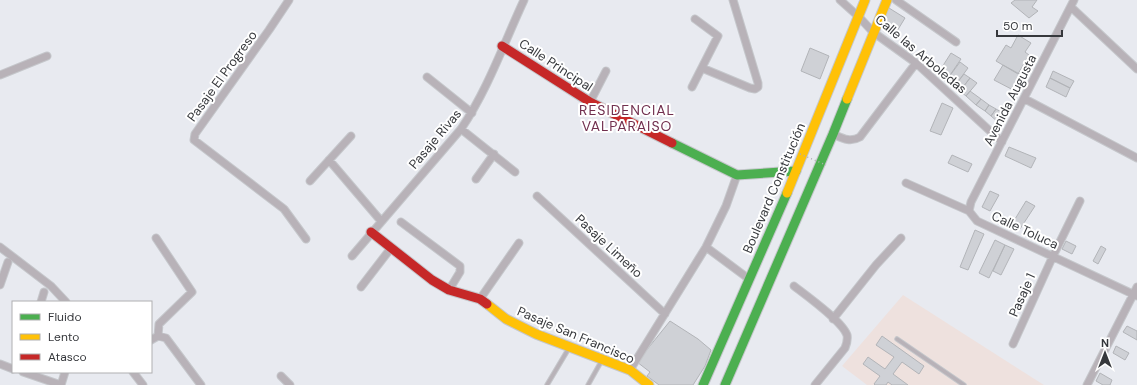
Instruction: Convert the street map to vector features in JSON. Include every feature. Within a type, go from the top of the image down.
[{"type":"main road","name":"Boulevard Constitución","points":[[703,385],[796,171],[866,0]]},
{"type":"main road","points":[[725,385],[833,134],[887,0]]},
{"type":"main road","name":"Calle Principal","points":[[502,46],[590,102],[737,175]]},
{"type":"main road","points":[[737,175],[796,171]]},
{"type":"main road","name":"Pasaje San Francisco","points":[[372,232],[432,280],[449,290],[480,299],[494,308],[506,319],[536,334],[630,370],[649,385]]},
{"type":"street","name":"Pasaje El Progreso","points":[[289,0],[270,30],[195,134],[194,140],[284,209],[306,240]]},
{"type":"street","name":"Pasaje Rivas","points":[[352,256],[462,129],[488,82],[502,46],[524,0]]},
{"type":"street","points":[[702,68],[750,88],[755,89],[758,87],[758,81],[734,0]]},
{"type":"street","name":"Calle las Arboledas","points":[[840,0],[873,32],[916,63],[1002,142]]},
{"type":"street","points":[[896,0],[956,42]]},
{"type":"street","points":[[1073,3],[1137,69]]},
{"type":"street","name":"Avenida Augusta","points":[[969,211],[971,202],[1073,3]]},
{"type":"street","points":[[692,87],[718,36],[695,19]]},
{"type":"street","points":[[0,74],[47,56]]},
{"type":"street","points":[[833,134],[850,140],[860,137],[916,63]]},
{"type":"street","points":[[590,102],[606,71]]},
{"type":"street","points":[[427,76],[472,113]]},
{"type":"street","points":[[1024,99],[1137,158]]},
{"type":"street","points":[[462,129],[515,172]]},
{"type":"street","points":[[310,181],[351,136]]},
{"type":"street","points":[[476,179],[494,154]]},
{"type":"street","points":[[330,160],[381,221]]},
{"type":"street","points":[[630,370],[706,246],[726,206],[737,175]]},
{"type":"street","name":"Calle Toluca","points":[[906,183],[969,211],[977,221],[1135,295]]},
{"type":"street","name":"Pasaje Limeño","points":[[537,196],[665,314]]},
{"type":"street","name":"Pasaje 1","points":[[1013,344],[1080,201]]},
{"type":"street","points":[[402,222],[460,266],[460,272],[449,290]]},
{"type":"street","points":[[156,238],[192,292],[159,324],[158,336]]},
{"type":"street","points":[[833,319],[876,265],[901,238]]},
{"type":"street","points":[[480,299],[519,243]]},
{"type":"street","points":[[706,246],[749,279]]},
{"type":"street","points":[[0,247],[51,286],[65,301]]},
{"type":"street","points":[[361,287],[392,248]]},
{"type":"street","points":[[0,285],[3,269],[8,262]]},
{"type":"street","points":[[794,286],[842,326],[847,336],[848,341],[845,348],[815,385]]},
{"type":"street","points":[[1087,385],[1135,295],[1137,287]]},
{"type":"street","points":[[41,301],[44,292]]},
{"type":"street","points":[[152,339],[158,336],[166,338],[201,385]]},
{"type":"street","points":[[0,364],[12,369]]},
{"type":"street","points":[[26,373],[61,385],[65,373]]},
{"type":"street","points":[[134,373],[143,385]]},
{"type":"street","points":[[281,376],[290,385]]},
{"type":"lane","points":[[897,339],[964,385]]},
{"type":"lane","points":[[547,385],[570,346]]},
{"type":"lane","points":[[588,385],[602,359]]},
{"type":"path","points":[[800,154],[826,165]]},
{"type":"shaded area","points":[[903,295],[1044,385],[867,385],[842,366]]},
{"type":"building","points":[[1015,0],[1037,0],[1032,7],[1038,11],[1029,18],[1011,3]]},
{"type":"building","points":[[889,8],[905,18],[894,36],[883,29],[881,21]]},
{"type":"building","points":[[1018,35],[1031,43],[1025,52],[1029,55],[1018,74],[996,61],[1006,45],[1011,48]]},
{"type":"building","points":[[810,48],[829,56],[820,79],[801,71]]},
{"type":"building","points":[[951,53],[961,59],[946,81],[937,75]]},
{"type":"building","points":[[960,62],[968,68],[954,87],[946,81]]},
{"type":"building","points":[[1003,65],[1025,77],[1017,92],[994,80]]},
{"type":"building","points":[[1053,71],[1074,81],[1070,88],[1050,78]]},
{"type":"building","points":[[964,74],[970,78],[960,91],[954,87]]},
{"type":"building","points":[[970,78],[977,83],[966,96],[960,91]]},
{"type":"building","points":[[1050,78],[1070,88],[1066,97],[1046,87]]},
{"type":"building","points":[[970,91],[981,99],[976,105],[966,96]]},
{"type":"building","points":[[981,99],[989,105],[985,111],[976,105]]},
{"type":"building","points":[[942,103],[953,108],[941,135],[930,131]]},
{"type":"building","points":[[989,105],[996,109],[991,116],[985,111]]},
{"type":"building","points":[[996,109],[1006,115],[1000,122],[991,116]]},
{"type":"building","points":[[1009,147],[1036,158],[1031,168],[1005,156]]},
{"type":"building","points":[[952,155],[972,164],[968,172],[948,163]]},
{"type":"building","points":[[990,191],[999,195],[990,211],[982,207]]},
{"type":"building","points":[[1026,201],[1035,206],[1020,229],[1012,224]]},
{"type":"building","points":[[975,230],[984,234],[968,270],[960,267]]},
{"type":"building","points":[[995,240],[1005,245],[989,278],[979,273]]},
{"type":"building","points":[[1066,241],[1076,246],[1072,254],[1062,249]]},
{"type":"building","points":[[1005,245],[1014,249],[1001,275],[993,271]]},
{"type":"building","points":[[1101,246],[1106,249],[1098,264],[1093,261]]},
{"type":"building","points":[[670,321],[698,339],[711,350],[705,366],[693,385],[659,385],[647,376],[650,372],[637,362]]},
{"type":"building","points":[[1127,326],[1137,331],[1137,340],[1123,332]]},
{"type":"building","points":[[882,336],[924,366],[919,374],[902,362],[893,374],[908,385],[892,385],[888,382],[886,385],[875,385],[874,384],[880,376],[863,364],[868,357],[885,369],[894,357],[876,345]]},
{"type":"building","points":[[1116,346],[1129,353],[1125,360],[1113,353]]},
{"type":"building","points":[[1100,373],[1112,380],[1110,385],[1103,385],[1096,381]]},
{"type":"traffic: fast","points":[[725,385],[847,99]]},
{"type":"traffic: fast","points":[[672,143],[737,175],[796,171]]},
{"type":"traffic: fast","points":[[703,385],[787,193]]},
{"type":"traffic: slow","points":[[787,193],[865,0]]},
{"type":"traffic: slow","points":[[847,99],[887,0]]},
{"type":"traffic: slow","points":[[487,304],[506,319],[536,334],[630,370],[649,385]]},
{"type":"traffic: jam","points":[[502,46],[590,102],[672,143]]},
{"type":"traffic: jam","points":[[371,232],[432,280],[449,290],[480,299],[487,304]]},
{"type":"district","name":"RESIDENCIAL VALPARAISO","points":[[627,118]]}]
